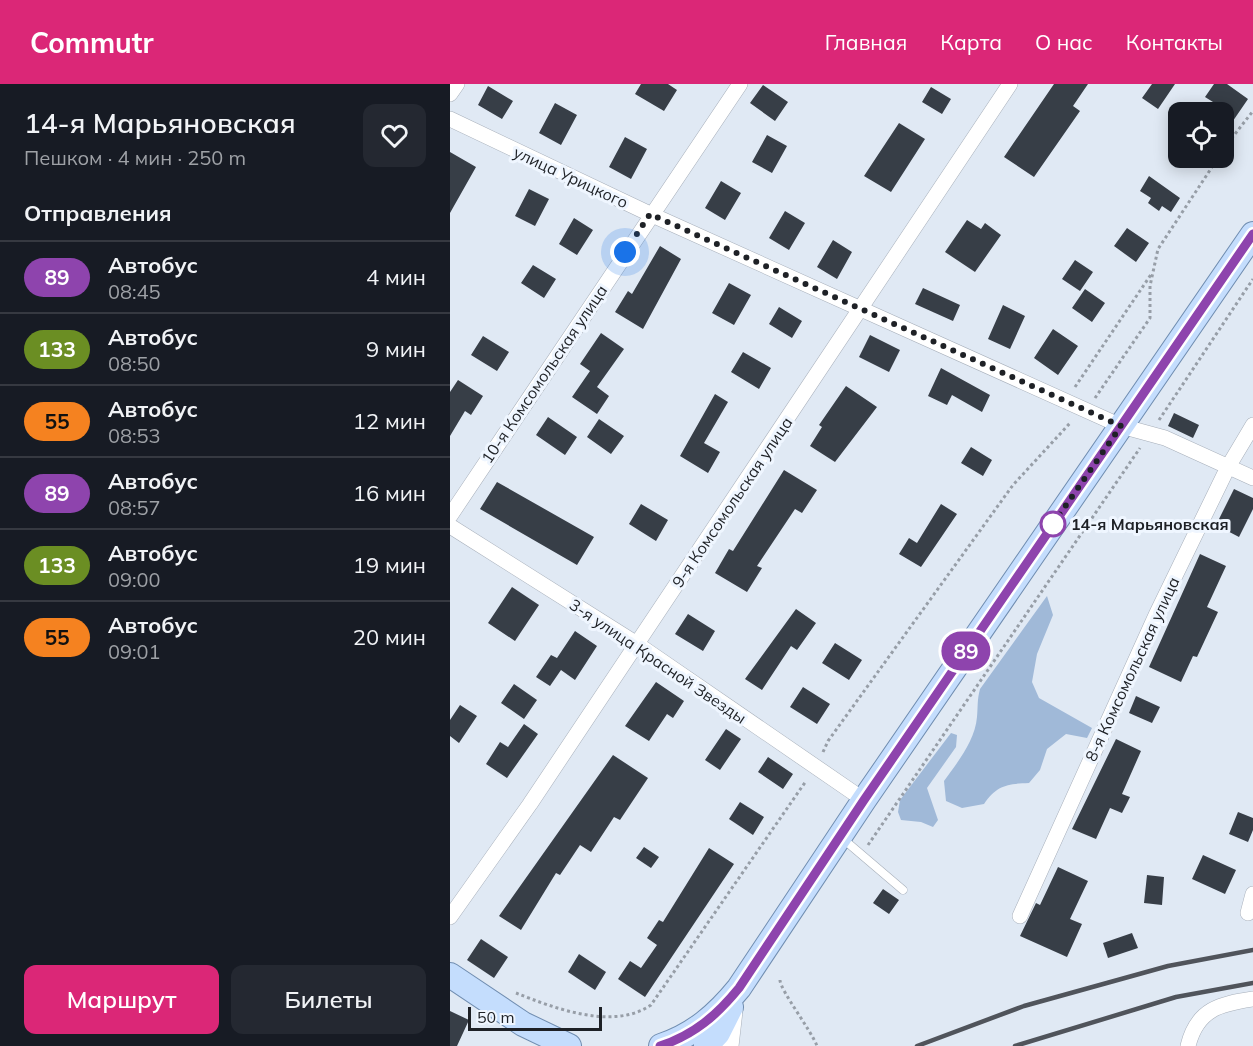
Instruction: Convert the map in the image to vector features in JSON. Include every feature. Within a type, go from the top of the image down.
[{"type":"main road","points":[[699,1046],[705,1032],[739,988],[864,800],[1253,234]]},
{"type":"main road","points":[[450,975],[523,1024],[568,1046]]},
{"type":"main road","points":[[706,1046],[718,1033],[739,988]]},
{"type":"main road","points":[[728,1046],[730,1018],[739,988]]},
{"type":"main road","points":[[661,1046],[680,1040],[718,1014]]},
{"type":"street","points":[[450,94],[457,84]]},
{"type":"street","name":"10-я Комсомольская улица","points":[[450,516],[650,214],[740,84]]},
{"type":"street","name":"9-я Комсомольская улица","points":[[450,917],[637,644],[1010,84]]},
{"type":"street","name":"улица Урицкого","points":[[450,119],[650,214],[1086,406],[1121,426],[1150,434],[1253,478]]},
{"type":"street","name":"8-я Комсомольская улица","points":[[1020,916],[1156,615],[1228,467],[1253,425]]},
{"type":"street","name":"3-я улица Красной Звезды","points":[[450,526],[637,644],[864,800]]},
{"type":"street","points":[[1248,913],[1253,894]]},
{"type":"street","points":[[1188,1046],[1206,1012],[1224,1003],[1253,999]]},
{"type":"lane","points":[[840,836],[903,890]]},
{"type":"path","points":[[1234,135],[1253,111]]},
{"type":"path","points":[[514,992],[555,1008],[600,1015],[632,1014],[651,1005],[816,767],[828,741],[977,533],[1013,485],[1086,406],[1150,318],[1150,286],[1158,249],[1211,168]]},
{"type":"path","points":[[1086,406],[1071,393],[1153,271]]},
{"type":"path","points":[[861,854],[1150,434],[1253,279]]},
{"type":"path","points":[[780,980],[782,991],[793,1002],[818,1046]]},
{"type":"shaded area","points":[[1047,596],[1053,615],[1037,654],[1032,682],[1039,698],[1092,728],[1087,738],[1066,734],[1047,749],[1040,770],[1029,783],[998,789],[984,804],[962,808],[946,801],[944,781],[973,735],[980,689]]},
{"type":"shaded area","points":[[951,733],[957,735],[956,747],[927,788],[938,820],[933,827],[921,822],[901,820],[898,812],[900,800]]},
{"type":"building","points":[[641,84],[668,84],[677,90],[664,111],[635,94]]},
{"type":"building","points":[[1054,84],[1088,84],[1073,106],[1080,111],[1034,177],[1004,157]]},
{"type":"building","points":[[1152,84],[1175,84],[1158,109],[1142,98]]},
{"type":"building","points":[[1214,84],[1227,84],[1248,99],[1234,119],[1234,102],[1213,102],[1205,97]]},
{"type":"building","points":[[763,85],[788,102],[775,121],[750,103]]},
{"type":"building","points":[[488,86],[513,101],[502,119],[478,105]]},
{"type":"building","points":[[931,87],[951,99],[942,114],[922,102]]},
{"type":"building","points":[[555,103],[577,115],[561,145],[539,133]]},
{"type":"building","points":[[899,123],[925,139],[891,192],[864,176]]},
{"type":"building","points":[[767,135],[787,146],[772,173],[752,162]]},
{"type":"building","points":[[625,137],[647,149],[631,179],[609,167]]},
{"type":"building","points":[[450,152],[476,167],[450,213]]},
{"type":"building","points":[[1149,176],[1180,198],[1171,212],[1162,206],[1159,211],[1148,203],[1151,198],[1140,191]]},
{"type":"building","points":[[721,181],[741,193],[725,220],[705,208]]},
{"type":"building","points":[[529,189],[549,199],[535,226],[515,216]]},
{"type":"building","points":[[785,211],[805,223],[789,250],[769,238]]},
{"type":"building","points":[[574,218],[593,230],[577,255],[559,244]]},
{"type":"building","points":[[967,220],[981,229],[985,223],[1001,235],[975,272],[945,252]]},
{"type":"building","points":[[1127,228],[1149,243],[1136,262],[1114,246]]},
{"type":"building","points":[[833,240],[852,252],[837,279],[817,267]]},
{"type":"building","points":[[660,246],[681,259],[643,329],[615,312],[628,291],[632,294]]},
{"type":"building","points":[[1075,260],[1093,272],[1080,291],[1062,279]]},
{"type":"building","points":[[533,265],[556,279],[544,298],[521,283]]},
{"type":"building","points":[[729,283],[751,295],[734,325],[712,313]]},
{"type":"building","points":[[923,288],[960,305],[953,321],[915,304]]},
{"type":"building","points":[[1085,289],[1105,303],[1092,322],[1072,308]]},
{"type":"building","points":[[1003,305],[1025,316],[1010,349],[988,339]]},
{"type":"building","points":[[779,307],[802,321],[792,338],[769,324]]},
{"type":"building","points":[[1053,329],[1078,346],[1058,375],[1034,358]]},
{"type":"building","points":[[601,333],[624,349],[597,387],[609,396],[597,414],[572,397],[590,371],[580,364]]},
{"type":"building","points":[[870,335],[900,350],[889,372],[859,357]]},
{"type":"building","points":[[483,336],[509,352],[497,371],[471,355]]},
{"type":"building","points":[[743,352],[771,368],[759,389],[731,372]]},
{"type":"building","points":[[941,368],[990,395],[982,412],[952,395],[947,405],[928,396]]},
{"type":"building","points":[[458,380],[483,396],[471,415],[465,411],[450,436],[450,392]]},
{"type":"building","points":[[846,386],[877,407],[835,462],[810,446],[822,427],[819,425]]},
{"type":"building","points":[[715,394],[728,402],[704,443],[720,452],[708,473],[680,456]]},
{"type":"building","points":[[1174,413],[1199,425],[1193,438],[1168,426]]},
{"type":"building","points":[[548,417],[577,437],[565,455],[536,435]]},
{"type":"building","points":[[599,419],[624,436],[611,454],[587,437]]},
{"type":"building","points":[[971,447],[992,460],[983,476],[961,463]]},
{"type":"building","points":[[784,470],[817,490],[802,513],[795,509],[757,566],[762,568],[747,592],[715,573],[729,549],[733,551]]},
{"type":"building","points":[[497,482],[594,537],[577,565],[480,509]]},
{"type":"building","points":[[1234,489],[1253,498],[1253,509],[1239,537],[1216,525]]},
{"type":"building","points":[[641,504],[668,520],[656,541],[629,524]]},
{"type":"building","points":[[941,504],[957,514],[921,567],[899,554],[909,538],[917,543]]},
{"type":"building","points":[[1200,554],[1226,566],[1207,607],[1218,612],[1197,657],[1193,656],[1181,682],[1149,667]]},
{"type":"building","points":[[512,587],[539,605],[515,641],[488,623]]},
{"type":"building","points":[[796,609],[816,623],[797,650],[791,646],[762,690],[745,679]]},
{"type":"building","points":[[688,614],[715,631],[703,651],[675,634]]},
{"type":"building","points":[[575,631],[597,646],[575,680],[561,670],[550,686],[536,677],[551,655],[557,658]]},
{"type":"building","points":[[835,643],[862,660],[849,680],[822,663]]},
{"type":"building","points":[[656,682],[684,701],[673,718],[667,714],[649,741],[625,726]]},
{"type":"building","points":[[514,684],[537,700],[524,719],[501,703]]},
{"type":"building","points":[[803,687],[830,704],[817,724],[790,707]]},
{"type":"building","points":[[1136,696],[1160,707],[1152,723],[1129,713]]},
{"type":"building","points":[[460,705],[477,716],[459,743],[450,736],[450,720]]},
{"type":"building","points":[[524,724],[538,734],[507,778],[486,764],[500,742],[508,747]]},
{"type":"building","points":[[726,729],[741,739],[720,770],[705,760]]},
{"type":"building","points":[[1116,739],[1141,751],[1122,794],[1130,797],[1122,813],[1110,808],[1096,839],[1072,829]]},
{"type":"building","points":[[613,755],[648,778],[620,820],[614,817],[591,852],[580,845],[560,875],[556,873],[521,930],[499,916]]},
{"type":"building","points":[[768,757],[793,774],[783,789],[758,772]]},
{"type":"building","points":[[740,802],[764,817],[753,835],[729,819]]},
{"type":"building","points":[[1238,812],[1253,818],[1253,830],[1248,842],[1229,834]]},
{"type":"building","points":[[644,847],[659,857],[651,868],[636,858]]},
{"type":"building","points":[[709,848],[734,864],[645,997],[618,979],[630,961],[641,968],[657,945],[647,938],[659,920],[663,922]]},
{"type":"building","points":[[1203,855],[1236,870],[1225,894],[1192,879]]},
{"type":"building","points":[[1058,867],[1088,881],[1070,919],[1082,924],[1067,957],[1020,936],[1036,903],[1040,905]]},
{"type":"building","points":[[1147,875],[1164,877],[1162,905],[1144,903]]},
{"type":"building","points":[[883,889],[899,900],[889,914],[873,903]]},
{"type":"building","points":[[1132,933],[1138,948],[1108,958],[1103,943]]},
{"type":"building","points":[[481,939],[508,957],[494,978],[467,960]]},
{"type":"building","points":[[579,954],[606,972],[595,990],[568,972]]},
{"type":"building","points":[[450,1011],[469,1020],[457,1046],[450,1046]]},
{"type":"railway","points":[[917,1046],[1024,1006],[1168,966],[1253,950]]},
{"type":"railway","points":[[1015,1046],[1176,997],[1253,983]]},
{"type":"bus line","name":"89","points":[[660,1046],[680,1040],[718,1014],[739,988],[864,800],[1253,234]]},
{"type":"place","name":"14-я Марьяновская","points":[[1053,524]]},
{"type":"route","points":[[625,252],[650,214],[1121,426],[1053,524]]}]
